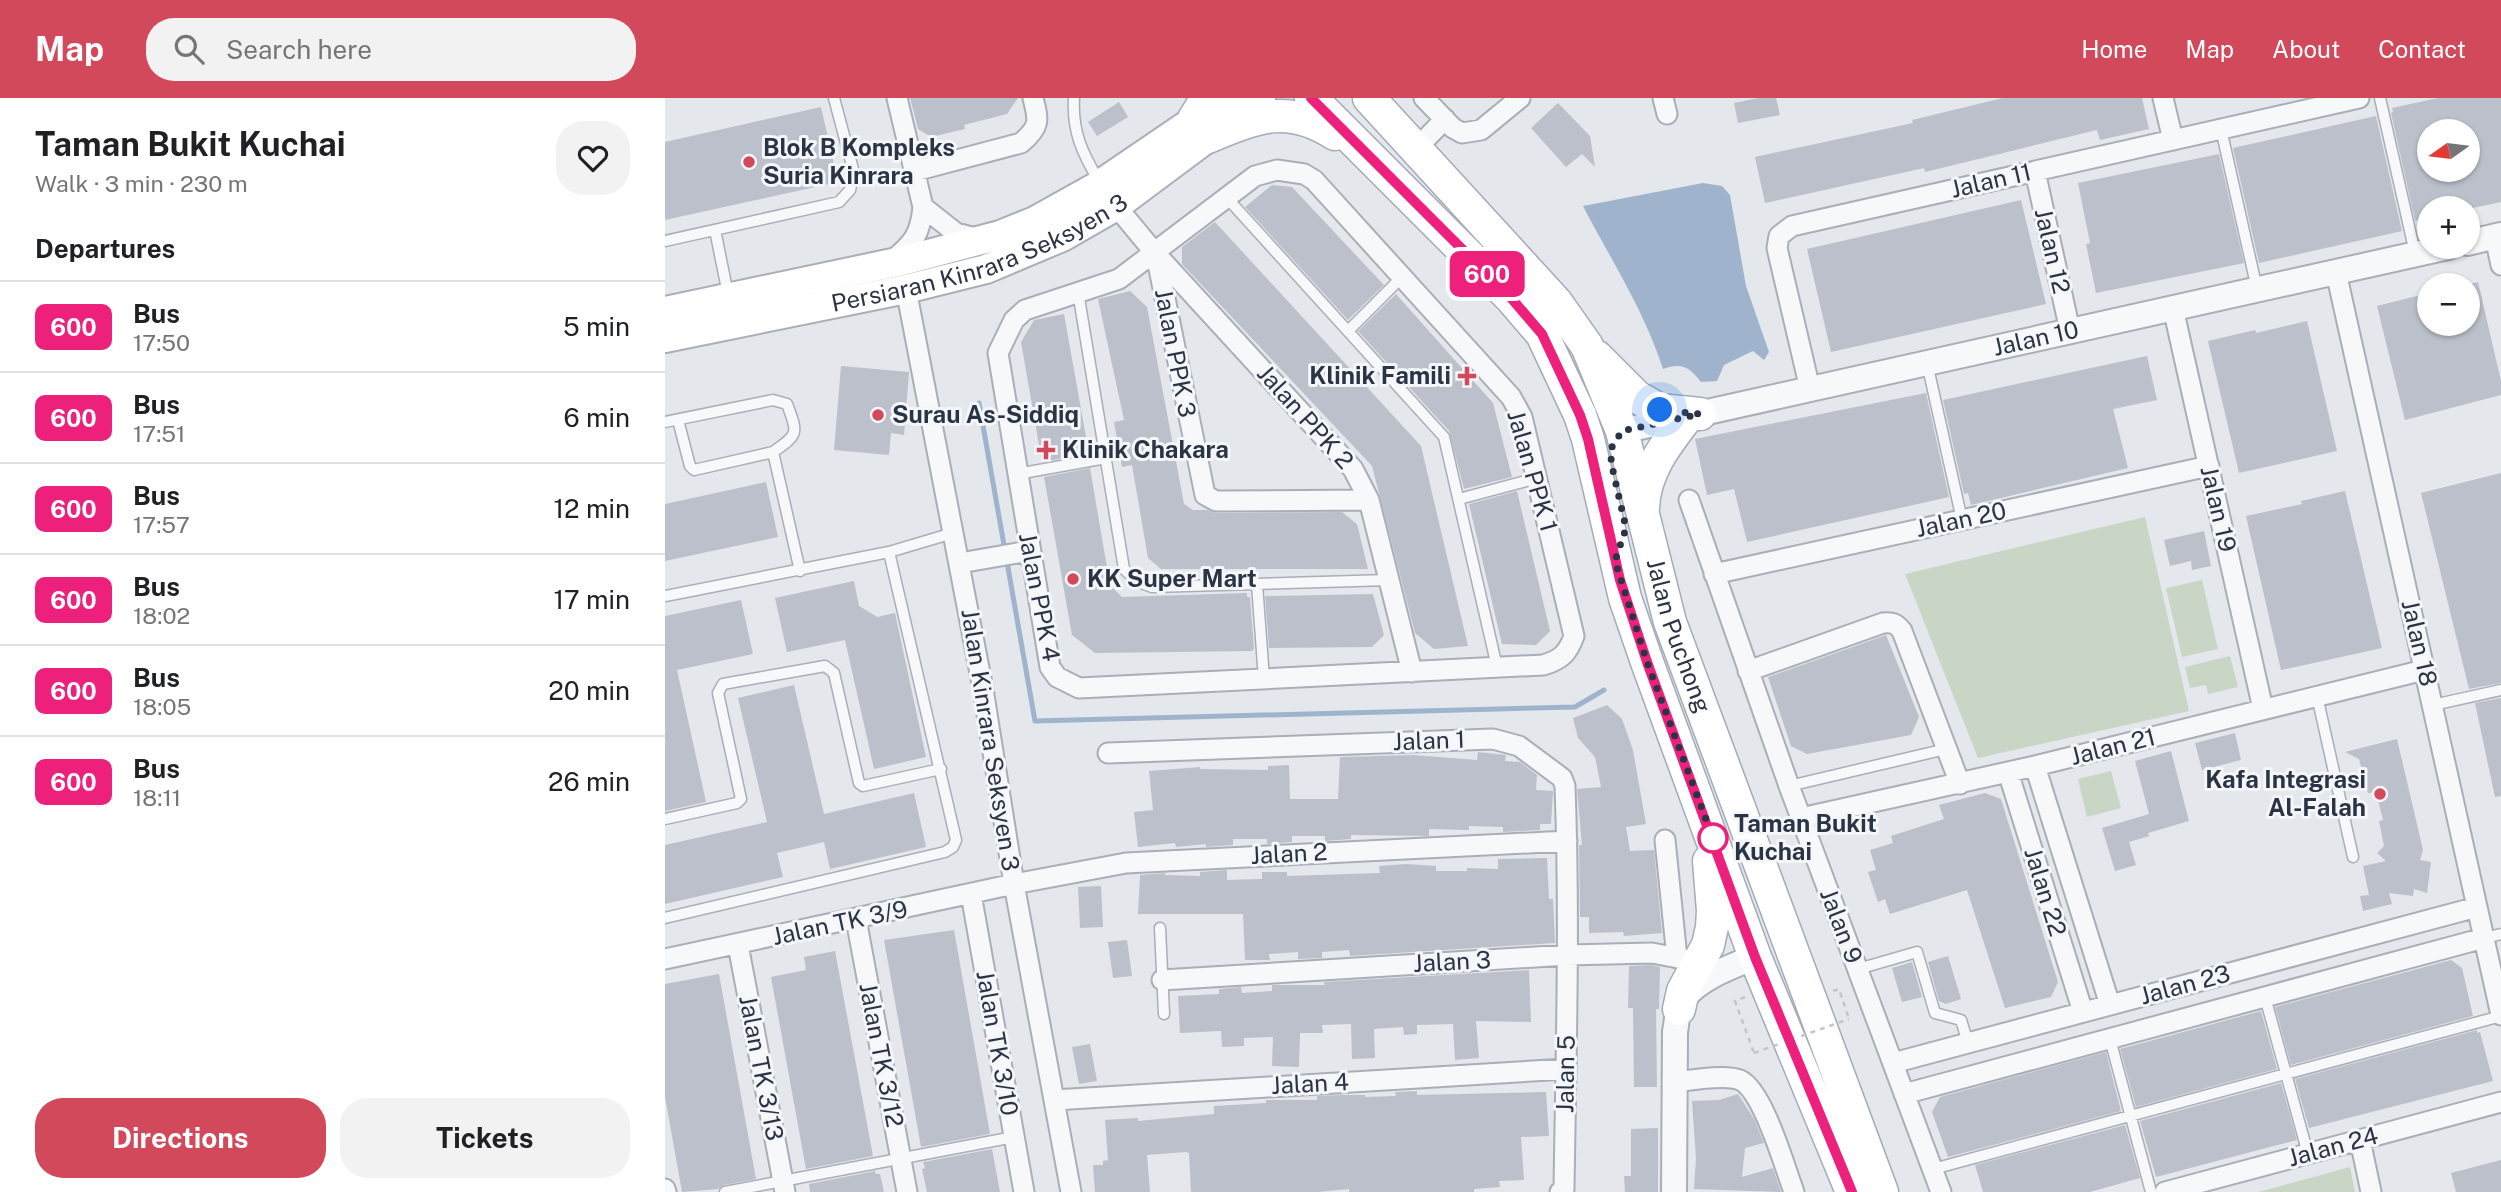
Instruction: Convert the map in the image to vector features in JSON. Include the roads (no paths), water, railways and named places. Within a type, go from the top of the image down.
[{"type":"main road","name":"Persiaran Kinrara Seksyen 3","points":[[677,341],[746,320],[906,289],[986,269],[1010,260],[1062,237],[1227,98]]},
{"type":"main road","name":"Persiaran Kinrara Seksyen 3","points":[[1203,118],[1261,98]]},
{"type":"main road","name":"Jalan Puchong","points":[[1311,98],[1512,299],[1542,334],[1569,390],[1588,439],[1615,561],[1647,662],[1703,811],[1748,960],[1769,988],[1852,1192]]},
{"type":"main road","points":[[1346,98],[1410,144]]},
{"type":"main road","name":"Jalan Puchong","points":[[1369,98],[1556,302],[1587,346],[1622,431],[1646,536],[1670,622],[1882,1192]]},
{"type":"main road","points":[[1203,118],[1243,123],[1283,115],[1301,117],[1318,123],[1366,154]]},
{"type":"main road","name":"Persiaran Kinrara Seksyen 3","points":[[665,311],[881,265],[982,240],[1109,195]]},
{"type":"main road","points":[[1542,334],[1567,352],[1588,382],[1599,411],[1607,421],[1622,431],[1612,447],[1611,462],[1626,528],[1615,561]]},
{"type":"main road","points":[[1587,346],[1637,397],[1660,410],[1693,415]]},
{"type":"main road","points":[[1646,536],[1642,505],[1649,474],[1663,448],[1693,415]]},
{"type":"main road","points":[[1678,1009],[1688,961],[1708,945],[1713,911],[1703,811]]},
{"type":"main road","points":[[1748,960],[1764,940],[1767,924],[1761,869]]},
{"type":"main road","points":[[1748,960],[1773,961],[1789,975],[1814,1009]]},
{"type":"street","points":[[897,98],[923,207],[921,225],[913,243],[881,265],[906,289],[924,255]]},
{"type":"street","points":[[915,171],[1021,143],[1034,132],[1038,116],[1033,98]]},
{"type":"street","points":[[1424,98],[1462,133],[1481,130],[1520,98]]},
{"type":"street","points":[[2163,98],[2173,140]]},
{"type":"street","name":"Jalan 11","points":[[1810,389],[1777,248],[1779,236],[1792,226],[2221,129],[2320,102],[2360,98]]},
{"type":"street","points":[[1410,144],[1444,119]]},
{"type":"street","name":"Jalan PPK 1","points":[[1155,253],[1255,176],[1277,170],[1304,174],[1314,180],[1511,397],[1522,417],[1574,636],[1569,652],[1543,665],[1412,672]]},
{"type":"street","name":"Jalan 12","points":[[2035,171],[2070,331]]},
{"type":"street","name":"Jalan PPK 2","points":[[1109,195],[1155,253],[1353,469],[1369,500],[1412,672]]},
{"type":"street","points":[[923,207],[956,233],[982,240]]},
{"type":"street","points":[[2480,240],[2498,236],[2501,265]]},
{"type":"street","name":"Jalan PPK 4","points":[[1155,253],[1119,279],[1025,310],[1014,320],[998,353],[1017,474],[1022,552],[1050,667],[1057,677],[1079,688],[1412,672]]},
{"type":"street","name":"Jalan PPK 3","points":[[1155,253],[1205,495],[1216,502],[1369,500]]},
{"type":"street","name":"Jalan 10","points":[[1622,431],[2415,254]]},
{"type":"street","name":"Jalan 18","points":[[2336,272],[2477,907],[2492,936],[2501,1016]]},
{"type":"street","name":"Jalan Kinrara Seksyen 3","points":[[906,289],[954,533],[967,562],[983,689],[1014,884],[1070,1192]]},
{"type":"street","name":"Jalan 19","points":[[2173,308],[2263,709]]},
{"type":"street","name":"Jalan 20","points":[[1714,574],[2209,466]]},
{"type":"street","name":"Jalan 9","points":[[1689,500],[1789,786],[1941,1192]]},
{"type":"street","points":[[967,562],[1022,552]]},
{"type":"street","points":[[1748,671],[1891,622],[1902,631],[1960,784]]},
{"type":"street","name":"Jalan 21","points":[[1801,818],[1960,784],[2424,670]]},
{"type":"street","name":"Jalan 1","points":[[1108,753],[1493,738],[1519,746],[1562,778],[1565,786],[1567,955]]},
{"type":"street","name":"Jalan 22","points":[[2035,766],[2110,1005]]},
{"type":"street","name":"Jalan 22","points":[[2008,772],[2083,1012]]},
{"type":"street","points":[[1665,840],[1688,961]]},
{"type":"street","name":"Jalan 2","points":[[1014,884],[1086,869],[1139,862],[1567,841]]},
{"type":"street","name":"Jalan TK 3/9","points":[[665,959],[1014,884]]},
{"type":"street","name":"Jalan TK 3/10","points":[[971,894],[1024,1192]]},
{"type":"street","name":"Jalan 23","points":[[1893,1063],[2477,907]]},
{"type":"street","name":"Jalan TK 3/12","points":[[856,919],[907,1192]]},
{"type":"street","name":"Jalan 23","points":[[1904,1094],[2492,936]]},
{"type":"street","name":"Jalan TK 3/13","points":[[738,945],[784,1187]]},
{"type":"street","name":"Jalan 3","points":[[1163,980],[1567,955],[1652,953],[1688,961],[1748,960]]},
{"type":"street","name":"Jalan 5","points":[[1560,1192],[1564,1189],[1567,955]]},
{"type":"street","points":[[1674,1192],[1675,1032],[1678,1009],[1683,999],[1697,986],[1748,960]]},
{"type":"street","name":"Jalan 4","points":[[1054,1100],[1566,1069]]},
{"type":"street","points":[[1675,1082],[1728,1078],[1740,1080],[1749,1087],[1764,1112],[1794,1192]]},
{"type":"street","name":"Jalan 24","points":[[2165,1192],[2501,1102]]},
{"type":"street","points":[[2360,1140],[2371,1192]]},
{"type":"lane","points":[[665,241],[839,202],[850,190],[854,173],[834,98]]},
{"type":"lane","points":[[1074,98],[1073,115],[1082,153],[1109,195]]},
{"type":"lane","points":[[2380,98],[2415,254]]},
{"type":"lane","points":[[2221,129],[2257,289]]},
{"type":"lane","points":[[1227,198],[1444,437],[1497,667]]},
{"type":"lane","points":[[715,230],[729,298]]},
{"type":"lane","points":[[1349,330],[1402,277]]},
{"type":"lane","points":[[1078,292],[1124,569],[1138,582],[1152,587],[1389,580]]},
{"type":"lane","points":[[1927,363],[1962,520]]},
{"type":"lane","points":[[665,422],[678,419],[768,401],[787,404],[795,431],[793,437],[773,452],[694,470],[690,466],[678,419]]},
{"type":"lane","points":[[773,452],[800,571]]},
{"type":"lane","points":[[1017,474],[1106,458]]},
{"type":"lane","points":[[1459,499],[1537,478]]},
{"type":"lane","points":[[665,596],[889,552],[954,533]]},
{"type":"lane","points":[[665,918],[945,852],[953,847],[956,840],[941,769],[889,552]]},
{"type":"lane","points":[[1257,584],[1264,680]]},
{"type":"lane","points":[[665,819],[737,803],[741,799],[717,693],[723,684],[748,679],[825,666],[830,668],[834,673],[859,783],[863,786],[941,769]]},
{"type":"lane","points":[[2433,705],[2501,690]]},
{"type":"lane","points":[[2317,696],[2353,857]]},
{"type":"lane","points":[[1789,786],[1946,750]]},
{"type":"lane","points":[[1160,928],[1164,1014]]},
{"type":"lane","points":[[1858,969],[1917,952],[1935,1013],[1961,1020],[1968,1043]]},
{"type":"lane","points":[[2265,997],[2308,1154]]},
{"type":"lane","points":[[1933,1168],[2501,1016]]},
{"type":"lane","points":[[2110,1038],[2151,1192]]},
{"type":"lane","points":[[726,1192],[784,1187],[901,1159],[1014,1137]]},
{"type":"water","points":[[1703,183],[1722,186],[1730,195],[1746,286],[1769,352],[1764,360],[1753,351],[1724,365],[1717,381],[1701,382],[1685,367],[1663,369],[1637,306],[1583,206]]},
{"type":"waterway","points":[[979,403],[1035,721],[1575,707],[1604,690]]},
{"type":"place","name":"Blok B Kompleks Suria Kinrara","points":[[749,162]]},
{"type":"place","name":"Klinik Famili","points":[[1467,376]]},
{"type":"place","name":"Surau As-Siddiq","points":[[878,415]]},
{"type":"place","name":"Klinik Chakara","points":[[1046,450]]},
{"type":"place","name":"KK Super Mart","points":[[1073,579]]},
{"type":"place","name":"Kafa Integrasi Al-Falah","points":[[2380,794]]},
{"type":"place","name":"Taman Bukit Kuchai","points":[[1713,838]]}]
